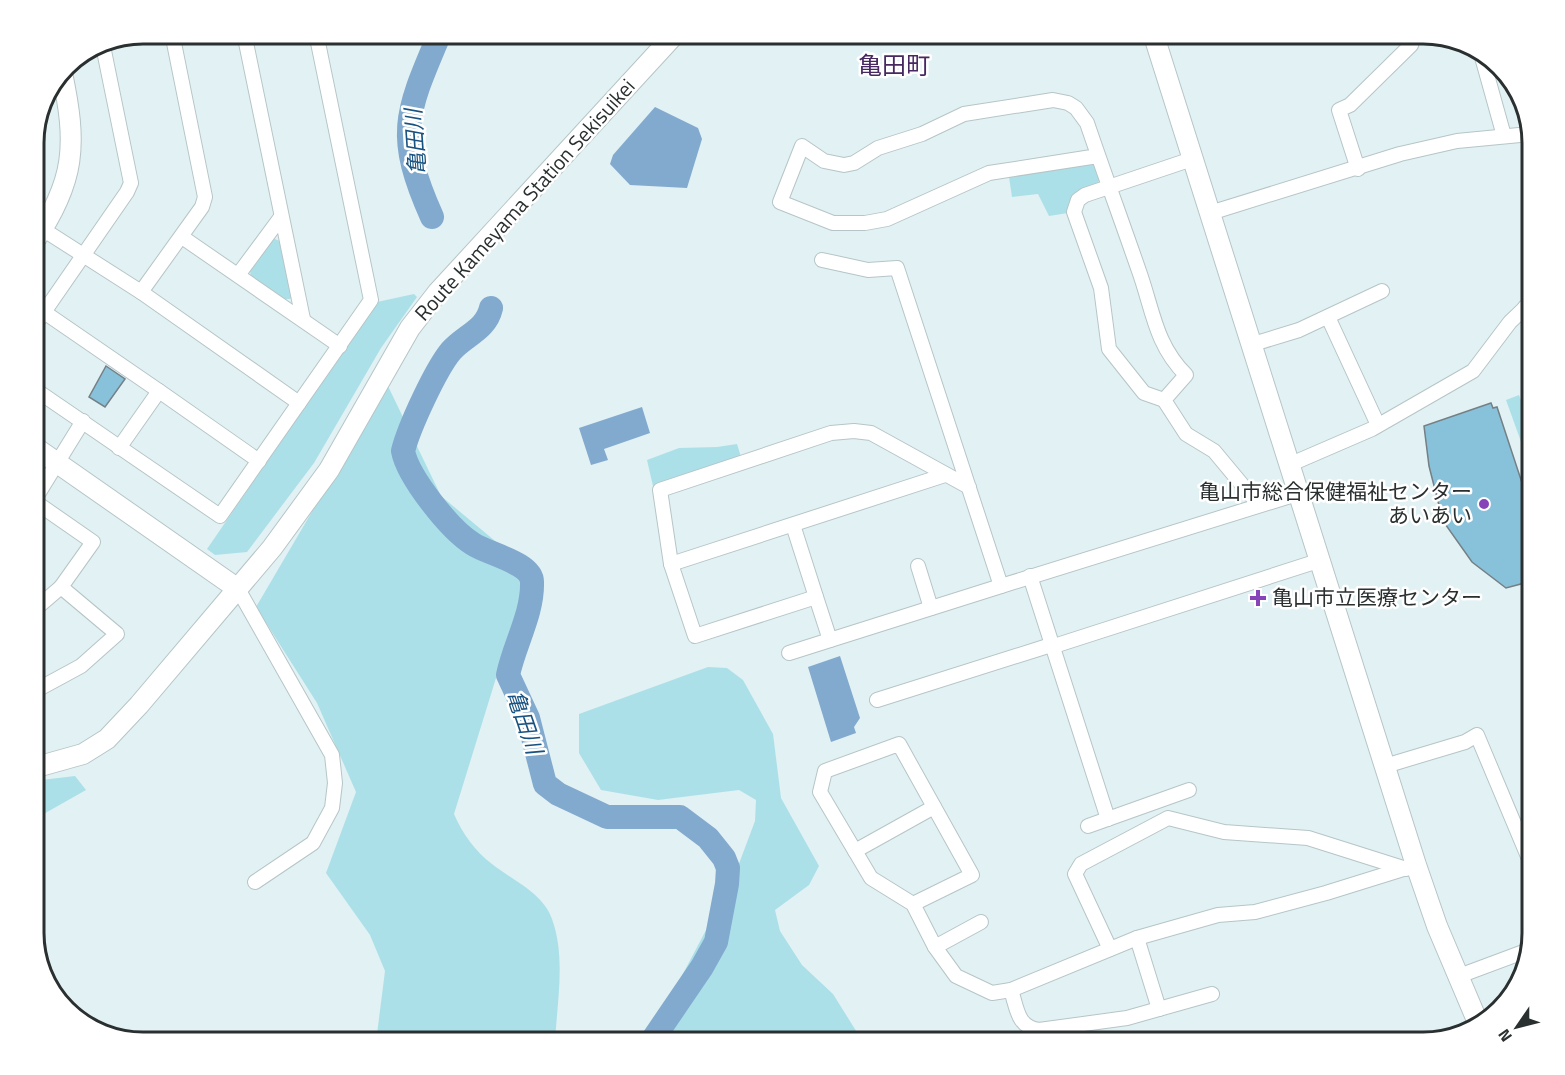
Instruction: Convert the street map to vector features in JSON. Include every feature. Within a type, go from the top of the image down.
[{"type":"street","points":[[141,292],[182,237],[202,207],[205,197],[174,44]]},
{"type":"street","points":[[246,44],[303,319]]},
{"type":"street","points":[[44,395],[220,516],[370,300],[318,44]]},
{"type":"street","name":"Route Kameyama Station Sekisuikei","points":[[44,765],[83,754],[107,739],[238,589],[272,548],[329,470],[410,328],[438,292],[666,44]]},
{"type":"street","points":[[1156,44],[1385,766],[1411,867],[1475,1016]]},
{"type":"street","points":[[1358,169],[1340,110],[1350,105],[1412,44]]},
{"type":"street","points":[[104,51],[131,183],[44,312],[259,461]]},
{"type":"street","points":[[1484,65],[1504,136]]},
{"type":"street","points":[[44,218],[67,179],[72,146],[71,117],[64,82]]},
{"type":"street","points":[[1098,156],[989,173],[887,219],[865,223],[833,223],[780,202],[802,146],[824,161],[844,165],[854,163],[878,148],[922,134],[964,114],[1053,100],[1068,103],[1082,115],[1098,156],[1142,278],[1152,321],[1171,360],[1186,375],[1164,400]]},
{"type":"street","points":[[1210,213],[1358,169],[1400,154],[1457,141],[1521,135]]},
{"type":"street","points":[[1192,159],[1109,185],[1078,200],[1074,212],[1075,219],[1101,288],[1109,349],[1144,393],[1164,400],[1186,434],[1214,451],[1258,505]]},
{"type":"street","points":[[238,275],[281,217]]},
{"type":"street","points":[[44,236],[83,254],[141,292],[299,403]]},
{"type":"street","points":[[182,237],[340,346]]},
{"type":"street","points":[[822,260],[868,270],[897,268],[1001,586]]},
{"type":"street","points":[[1250,345],[1299,330],[1382,291]]},
{"type":"street","points":[[1291,464],[1329,449],[1378,425],[1473,371],[1522,311]]},
{"type":"street","points":[[1328,316],[1378,425]]},
{"type":"street","points":[[119,448],[159,391]]},
{"type":"street","points":[[44,486],[83,422]]},
{"type":"street","points":[[816,597],[695,636],[671,564],[660,490],[831,433],[854,431],[871,434],[969,488]]},
{"type":"street","points":[[44,454],[238,589],[332,755],[335,783],[332,808],[313,843],[255,882]]},
{"type":"street","points":[[671,564],[945,475]]},
{"type":"street","points":[[789,653],[1300,493]]},
{"type":"street","points":[[44,508],[93,542],[61,587],[44,602]]},
{"type":"street","points":[[793,525],[830,640]]},
{"type":"street","points":[[877,700],[1321,560]]},
{"type":"street","points":[[918,566],[931,608]]},
{"type":"street","points":[[1030,576],[1108,819]]},
{"type":"street","points":[[44,686],[81,666],[117,634],[61,587]]},
{"type":"street","points":[[1385,766],[1466,742],[1477,735],[1522,842]]},
{"type":"street","points":[[913,904],[972,875],[899,744],[825,771],[820,792],[871,878],[913,904],[935,947],[956,976],[992,993],[1011,990],[1137,938],[1218,915],[1255,912],[1411,867]]},
{"type":"street","points":[[1088,826],[1189,790]]},
{"type":"street","points":[[855,851],[934,807]]},
{"type":"street","points":[[1110,949],[1075,874],[1081,864],[1168,818],[1224,832],[1308,838],[1411,867]]},
{"type":"street","points":[[935,947],[981,922]]},
{"type":"street","points":[[1137,938],[1159,1009]]},
{"type":"street","points":[[1459,976],[1519,954]]},
{"type":"street","points":[[1011,990],[1024,1025],[1039,1030],[1127,1018],[1212,994]]},
{"type":"shaded area","points":[[655,107],[698,128],[702,139],[687,188],[630,185],[610,164],[613,155]]},
{"type":"shaded area","points":[[1090,163],[1096,166],[1100,177],[1098,184],[1071,202],[1068,213],[1049,216],[1038,194],[1012,197],[1009,177]]},
{"type":"shaded area","points":[[272,238],[280,241],[292,297],[290,299],[282,299],[251,278],[250,270]]},
{"type":"shaded area","points":[[414,294],[417,297],[381,348],[314,463],[247,552],[215,555],[207,549],[377,302]]},
{"type":"shaded area","points":[[387,384],[441,496],[506,550],[529,584],[532,604],[496,678],[454,814],[465,835],[480,853],[534,894],[548,910],[556,934],[560,964],[556,1032],[377,1032],[385,971],[370,935],[326,873],[356,792],[317,703],[256,607]]},
{"type":"shaded area","points":[[1519,395],[1522,403],[1522,444],[1506,400]]},
{"type":"shaded area","points":[[642,407],[650,433],[604,449],[608,460],[591,465],[579,428]]},
{"type":"shaded area","points":[[737,444],[741,457],[653,486],[647,460],[679,448]]},
{"type":"shaded area","points":[[840,656],[860,718],[854,727],[856,733],[831,742],[808,667]]},
{"type":"shaded area","points":[[708,667],[727,668],[743,680],[773,734],[781,798],[819,866],[809,885],[775,910],[780,931],[802,965],[833,994],[857,1032],[652,1032],[734,877],[755,821],[756,800],[739,790],[658,800],[601,790],[579,753],[579,714]]},
{"type":"shaded area","points":[[75,776],[86,790],[44,814],[44,780]]},
{"type":"building","points":[[106,366],[125,379],[105,407],[89,397]]},
{"type":"building","name":"亀山市総合保健福祉センター あいあい","points":[[1491,403],[1493,408],[1497,407],[1522,483],[1522,584],[1506,588],[1472,562],[1443,521],[1429,466],[1424,426]]},
{"type":"waterway","name":"亀田川","points":[[432,217],[420,189],[413,164],[409,143],[409,124],[419,84],[435,44]]},
{"type":"waterway","name":"亀田川","points":[[491,308],[485,322],[457,345],[445,359],[424,399],[403,451],[421,488],[453,527],[473,544],[517,564],[530,575],[532,582],[530,606],[508,675],[528,718],[545,784],[558,794],[607,817],[680,817],[708,838],[724,858],[728,868],[727,884],[716,942],[702,967],[658,1032]]},
{"type":"place","name":"亀山市総合保健福祉センター あいあい","points":[[1484,504]]},
{"type":"place","name":"亀山市立医療センター","points":[[1258,598]]},
{"type":"district","name":"亀田町","points":[[894,66]]}]
